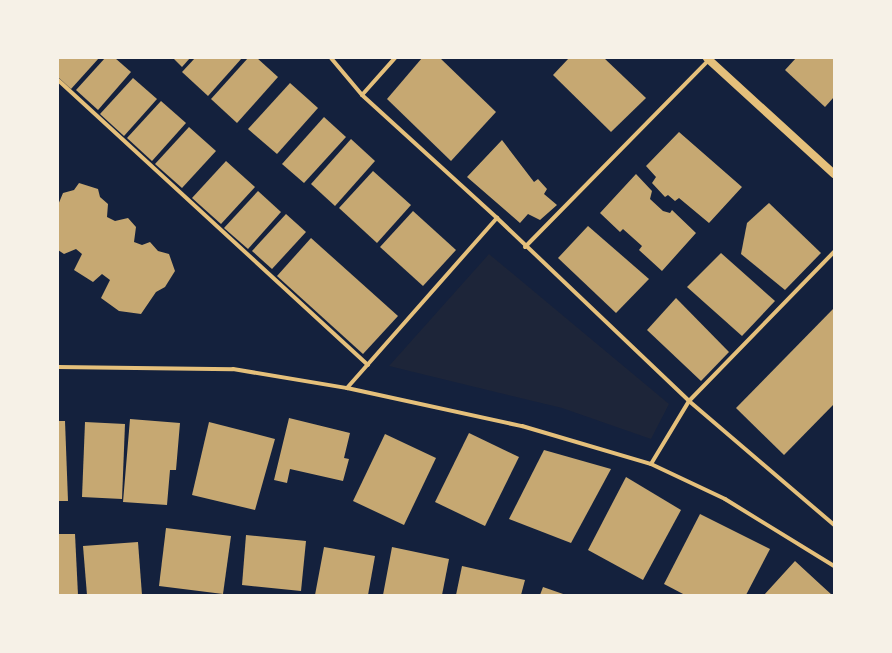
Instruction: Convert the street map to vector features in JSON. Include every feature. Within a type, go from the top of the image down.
[{"type":"main road","points":[[708,59],[834,174]]},
{"type":"street","points":[[331,58],[362,95],[498,218],[525,247],[689,401],[834,525]]},
{"type":"street","points":[[362,95],[395,58]]},
{"type":"street","points":[[525,247],[708,59]]},
{"type":"street","points":[[58,80],[368,365]]},
{"type":"street","points":[[347,388],[498,218]]},
{"type":"street","points":[[651,464],[689,401],[834,252]]},
{"type":"street","points":[[58,367],[233,369],[347,388],[522,426],[651,464],[725,499],[834,566]]},
{"type":"shaded area","points":[[489,254],[669,404],[651,439],[562,408],[389,366]]},
{"type":"building","points":[[58,58],[99,58],[71,89],[58,77]]},
{"type":"building","points":[[105,58],[115,58],[131,72],[98,110],[76,90]]},
{"type":"building","points":[[173,58],[190,58],[182,67]]},
{"type":"building","points":[[195,58],[242,58],[208,96],[182,72]]},
{"type":"building","points":[[248,58],[257,58],[278,77],[237,123],[211,99]]},
{"type":"building","points":[[422,58],[440,58],[496,112],[451,161],[387,99]]},
{"type":"building","points":[[569,58],[604,58],[646,98],[611,132],[553,75]]},
{"type":"building","points":[[796,58],[834,58],[834,97],[825,107],[785,70]]},
{"type":"building","points":[[133,78],[157,99],[124,136],[100,114]]},
{"type":"building","points":[[290,83],[318,108],[277,154],[248,129]]},
{"type":"building","points":[[161,101],[186,123],[152,161],[127,138]]},
{"type":"building","points":[[324,117],[346,137],[304,183],[282,164]]},
{"type":"building","points":[[189,127],[216,151],[182,188],[155,164]]},
{"type":"building","points":[[679,132],[742,187],[709,223],[679,198],[675,201],[668,195],[665,197],[652,183],[656,177],[646,166]]},
{"type":"building","points":[[351,139],[375,161],[335,206],[311,184]]},
{"type":"building","points":[[502,140],[534,182],[538,179],[547,189],[544,194],[557,205],[540,220],[528,214],[520,223],[467,177]]},
{"type":"building","points":[[226,161],[255,187],[221,224],[192,198]]},
{"type":"building","points":[[373,171],[411,205],[377,243],[339,208]]},
{"type":"building","points":[[636,174],[652,191],[650,199],[663,211],[670,213],[672,210],[696,233],[662,271],[639,250],[642,246],[623,229],[620,232],[600,213]]},
{"type":"building","points":[[79,183],[98,189],[100,197],[108,204],[107,217],[115,221],[128,218],[136,227],[134,242],[142,245],[150,242],[158,251],[169,254],[175,271],[165,287],[156,292],[141,314],[119,311],[101,298],[110,280],[102,274],[93,282],[74,270],[82,254],[76,249],[64,254],[58,250],[58,205],[63,193],[74,190]]},
{"type":"building","points":[[258,191],[281,212],[248,249],[224,228]]},
{"type":"building","points":[[769,203],[821,253],[785,290],[741,254],[747,223]]},
{"type":"building","points":[[413,211],[456,250],[423,286],[380,247]]},
{"type":"building","points":[[286,214],[306,232],[272,269],[252,251]]},
{"type":"building","points":[[588,226],[649,279],[616,313],[558,258]]},
{"type":"building","points":[[311,238],[398,316],[363,354],[277,276]]},
{"type":"building","points":[[721,253],[775,301],[742,336],[687,287]]},
{"type":"building","points":[[676,298],[729,352],[701,381],[647,330]]},
{"type":"building","points":[[834,308],[834,404],[784,455],[736,408]]},
{"type":"building","points":[[289,418],[350,433],[344,458],[349,459],[343,481],[290,469],[287,483],[274,480]]},
{"type":"building","points":[[130,419],[180,423],[176,470],[170,470],[167,505],[123,502]]},
{"type":"building","points":[[58,421],[65,421],[68,501],[58,501]]},
{"type":"building","points":[[85,422],[125,424],[122,499],[82,497]]},
{"type":"building","points":[[209,422],[275,439],[255,510],[192,495]]},
{"type":"building","points":[[469,433],[519,457],[485,526],[435,502]]},
{"type":"building","points":[[385,434],[436,458],[404,525],[353,501]]},
{"type":"building","points":[[544,450],[611,469],[571,543],[509,519]]},
{"type":"building","points":[[626,477],[681,510],[643,580],[588,550]]},
{"type":"building","points":[[700,514],[770,549],[746,595],[685,595],[664,584]]},
{"type":"building","points":[[166,528],[231,536],[223,594],[159,586]]},
{"type":"building","points":[[58,534],[75,534],[78,595],[58,595]]},
{"type":"building","points":[[246,535],[306,541],[301,591],[242,585]]},
{"type":"building","points":[[138,542],[142,595],[87,595],[83,546]]},
{"type":"building","points":[[324,547],[375,556],[368,595],[315,595]]},
{"type":"building","points":[[392,547],[449,559],[442,595],[383,595]]},
{"type":"building","points":[[795,561],[821,585],[832,595],[764,595]]},
{"type":"building","points":[[462,566],[525,580],[521,595],[456,595]]},
{"type":"building","points":[[543,587],[566,595],[540,595]]}]
